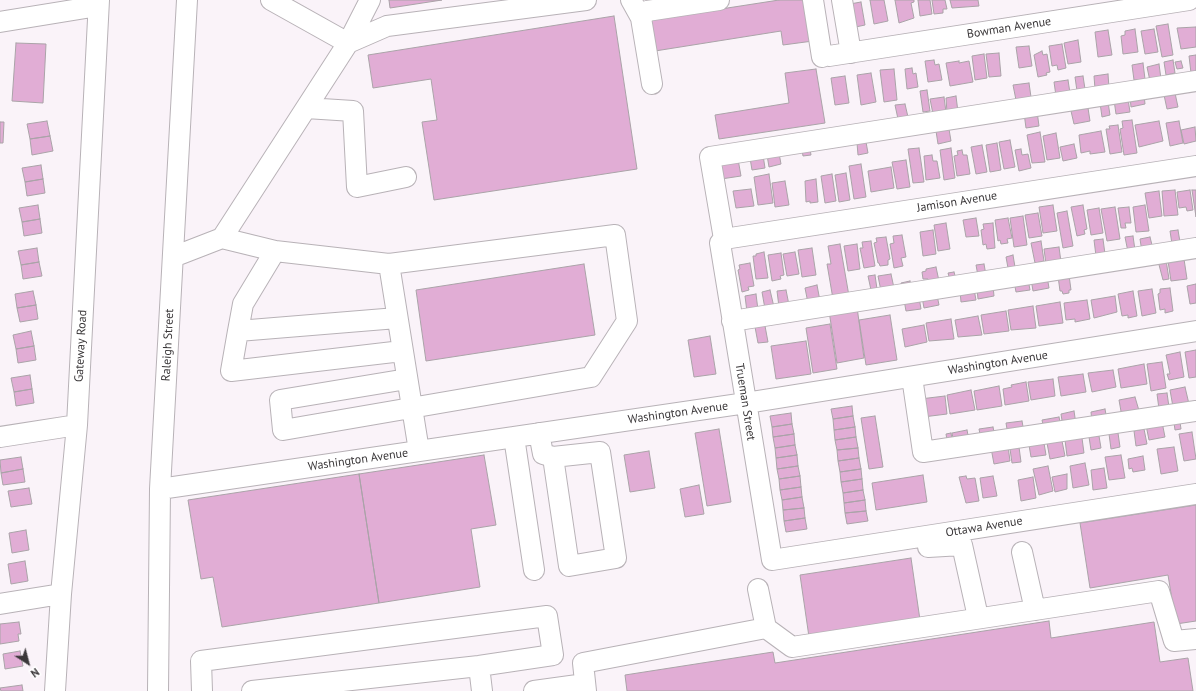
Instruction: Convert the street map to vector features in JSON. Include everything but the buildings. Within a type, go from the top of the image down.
[{"type":"street","name":"Raleigh Street","points":[[158,691],[160,489],[187,0]]},
{"type":"street","points":[[271,0],[348,43]]},
{"type":"street","points":[[222,238],[348,43],[370,0]]},
{"type":"street","points":[[348,43],[387,26],[586,0]]},
{"type":"street","points":[[631,0],[641,18],[652,84]]},
{"type":"street","points":[[641,18],[647,11],[719,0]]},
{"type":"street","name":"Bowman Avenue","points":[[813,0],[826,56],[1189,0]]},
{"type":"street","points":[[842,0],[851,53]]},
{"type":"street","points":[[0,22],[98,3]]},
{"type":"street","name":"Gateway Road","points":[[55,691],[61,594],[76,425],[98,3]]},
{"type":"street","name":"Trueman Street","points":[[772,560],[732,321],[710,157],[1196,81]]},
{"type":"street","points":[[306,108],[353,111],[357,187],[406,177]]},
{"type":"street","name":"Jamison Avenue","points":[[722,241],[1196,166]]},
{"type":"street","points":[[173,257],[222,238],[275,251],[389,264],[615,235],[627,321],[592,377],[284,430],[280,400],[407,379]]},
{"type":"street","points":[[732,321],[1196,248]]},
{"type":"street","points":[[275,251],[243,304],[231,370],[402,351]]},
{"type":"street","points":[[389,264],[419,451]]},
{"type":"street","points":[[238,331],[397,318]]},
{"type":"street","name":"Washington Avenue","points":[[160,489],[746,403],[1196,331]]},
{"type":"street","points":[[912,377],[923,452],[1196,411]]},
{"type":"street","points":[[0,437],[76,425]]},
{"type":"street","points":[[538,433],[543,454],[553,457],[600,452],[616,558],[569,566],[553,457]]},
{"type":"street","points":[[514,437],[534,570]]},
{"type":"street","name":"Ottawa Avenue","points":[[772,560],[1196,494]]},
{"type":"street","points":[[912,548],[962,545],[978,617]]},
{"type":"street","points":[[1022,552],[1035,610]]},
{"type":"street","points":[[758,589],[766,628],[792,647],[978,617],[1159,591],[1174,641],[1196,639]]},
{"type":"street","points":[[0,604],[61,594]]},
{"type":"street","points":[[202,691],[201,661],[548,616],[554,655],[479,666],[252,691]]},
{"type":"street","points":[[534,691],[585,688],[582,663],[766,628]]},
{"type":"street","points":[[479,666],[482,691]]}]
